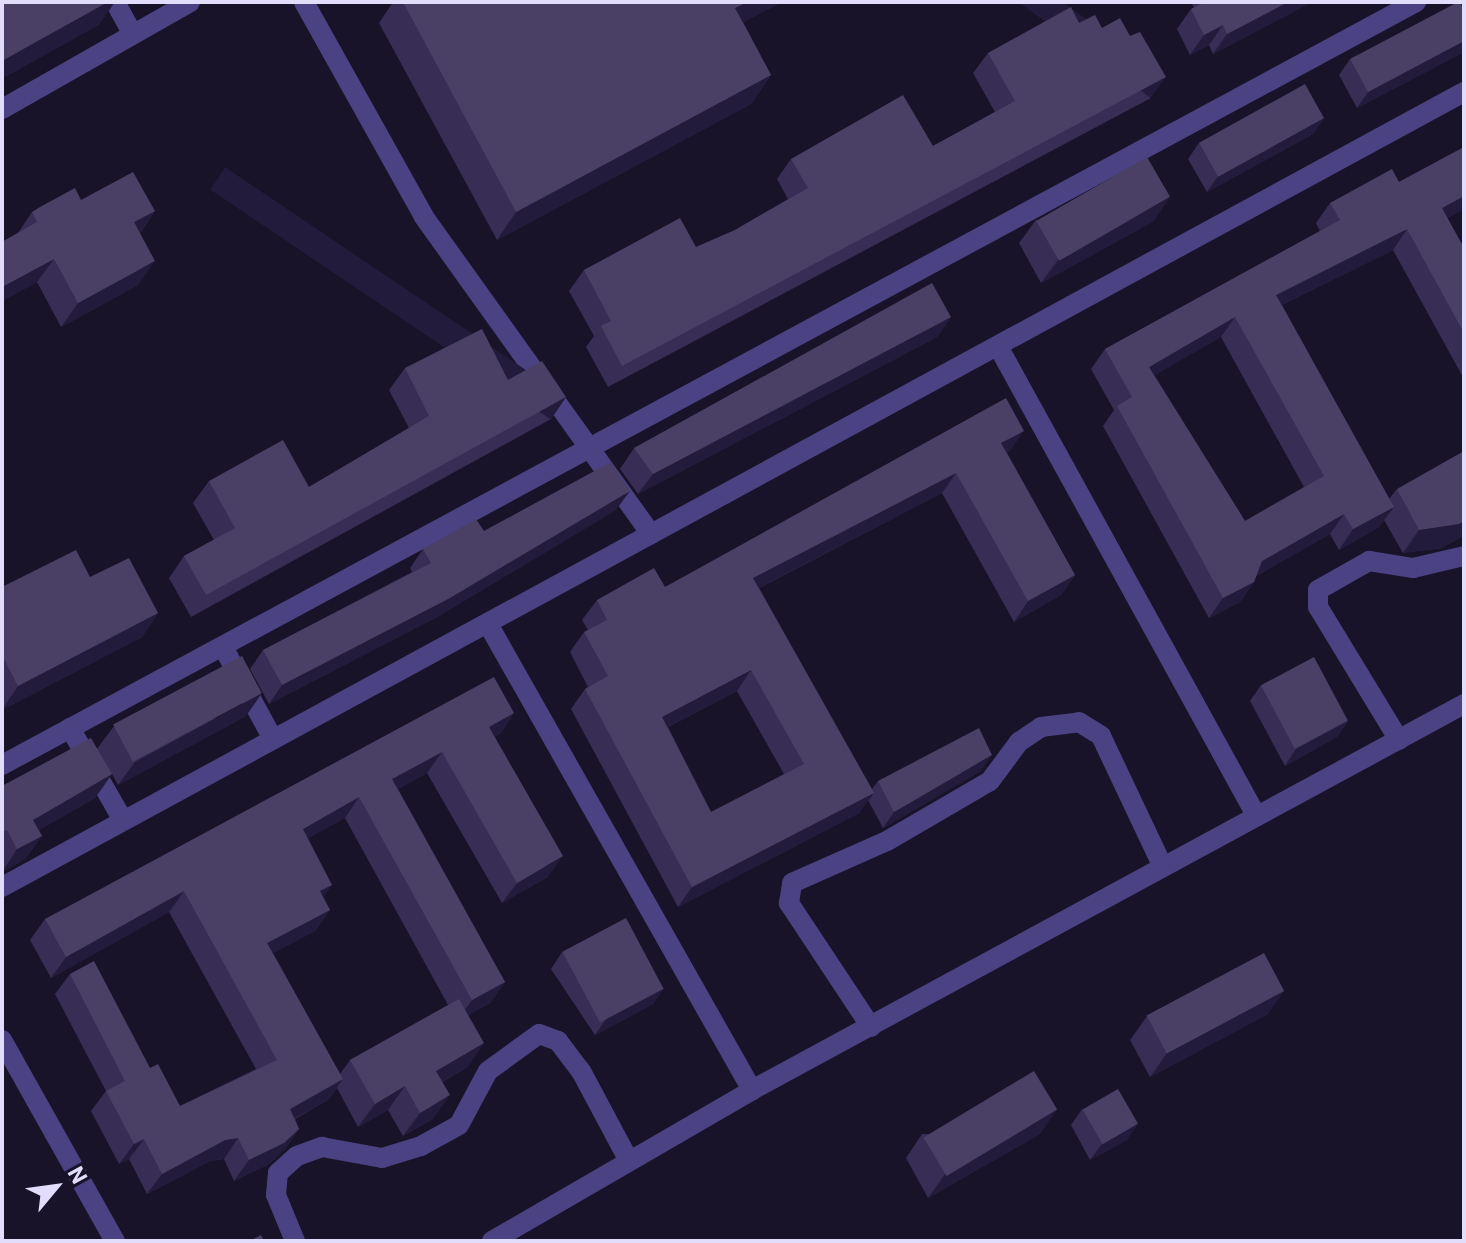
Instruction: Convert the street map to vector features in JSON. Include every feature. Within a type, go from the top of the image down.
[{"type":"lane","points":[[115,2],[132,33]]},
{"type":"lane","points":[[2,109],[190,2]]},
{"type":"lane","points":[[304,2],[424,217],[591,445],[651,534]]},
{"type":"lane","points":[[2,765],[1416,2]]},
{"type":"lane","points":[[2,887],[999,348],[1464,92]]},
{"type":"lane","points":[[999,348],[1256,815]]},
{"type":"lane","points":[[1399,740],[1318,607],[1318,590],[1369,561],[1413,568],[1464,556]]},
{"type":"lane","points":[[488,624],[752,1090]]},
{"type":"lane","points":[[223,647],[273,739]]},
{"type":"lane","points":[[492,1241],[628,1159],[752,1090],[1464,704]]},
{"type":"lane","points":[[871,1027],[789,903],[792,883],[887,841],[990,781],[1019,742],[1041,727],[1079,722],[1101,736],[1163,867]]},
{"type":"lane","points":[[70,728],[123,820]]},
{"type":"lane","points":[[295,1241],[276,1195],[278,1173],[297,1156],[322,1147],[382,1158],[421,1146],[459,1125],[488,1071],[539,1034],[558,1041],[581,1071],[628,1159]]},
{"type":"lane","points":[[2,1040],[115,1241]]},
{"type":"building","points":[[2,2],[108,2],[2,61]]},
{"type":"building","points":[[403,2],[747,2],[735,8],[771,75],[516,212]]},
{"type":"building","points":[[1205,2],[1288,2],[1227,34],[1223,25],[1204,35],[1191,9]]},
{"type":"building","points":[[1458,2],[1464,10],[1464,41],[1368,92],[1350,59]]},
{"type":"building","points":[[1071,7],[1079,23],[1095,15],[1102,28],[1120,18],[1130,36],[1140,32],[1166,77],[622,366],[601,326],[611,321],[584,270],[680,218],[696,247],[735,230],[808,188],[791,159],[903,95],[933,146],[1015,101],[988,53]]},
{"type":"building","points":[[1305,84],[1324,118],[1218,177],[1199,143]]},
{"type":"building","points":[[1464,147],[1464,196],[1442,208],[1464,248],[1464,333],[1407,229],[1276,295],[1394,507],[1353,529],[1344,514],[1262,561],[1254,582],[1223,598],[1117,406],[1132,397],[1105,349],[1340,220],[1330,203],[1392,169],[1399,182]],"holes":[[[1235,317],[1324,476],[1245,521],[1149,367]]]},
{"type":"building","points":[[1147,157],[1170,197],[1059,261],[1036,221]]},
{"type":"building","points":[[133,172],[155,211],[134,222],[155,261],[78,303],[54,259],[2,287],[2,242],[37,222],[32,212],[75,188],[81,200]]},
{"type":"building","points":[[932,283],[951,317],[653,474],[634,448]]},
{"type":"building","points":[[482,329],[508,380],[542,361],[566,397],[206,595],[184,556],[235,528],[209,481],[283,440],[309,487],[429,416],[405,368]]},
{"type":"building","points":[[1006,398],[1024,431],[1001,443],[1075,575],[1028,601],[956,473],[753,578],[874,793],[692,887],[585,689],[608,676],[584,632],[607,620],[597,600],[654,568],[665,587]],"holes":[[[751,670],[804,764],[711,812],[662,717]]]},
{"type":"building","points":[[1464,451],[1464,521],[1419,530],[1397,489]]},
{"type":"building","points":[[611,462],[630,491],[450,598],[282,685],[263,650],[431,563],[423,549],[476,519],[484,531]]},
{"type":"building","points":[[76,550],[90,577],[129,558],[158,613],[18,686],[2,655],[2,587]]},
{"type":"building","points":[[242,656],[262,693],[133,762],[113,725]]},
{"type":"building","points":[[1314,657],[1348,721],[1295,749],[1261,685]]},
{"type":"building","points":[[494,677],[514,713],[489,727],[563,856],[517,883],[442,752],[392,779],[505,982],[472,1000],[359,797],[303,829],[332,885],[320,891],[330,910],[267,943],[343,1079],[290,1109],[299,1129],[284,1143],[249,1160],[238,1138],[225,1140],[162,1174],[144,1139],[134,1144],[106,1091],[125,1081],[70,974],[94,961],[150,1068],[158,1064],[180,1106],[277,1060],[184,891],[66,957],[45,919]]},
{"type":"building","points":[[979,728],[992,755],[894,812],[878,781]]},
{"type":"building","points":[[91,738],[112,774],[33,820],[42,836],[17,849],[7,830],[2,832],[2,786]]},
{"type":"building","points":[[626,918],[664,989],[600,1022],[562,952]]},
{"type":"building","points":[[1264,953],[1284,991],[1167,1053],[1147,1015]]},
{"type":"building","points":[[459,999],[484,1043],[436,1071],[450,1095],[420,1113],[405,1086],[375,1104],[350,1060]]},
{"type":"building","points":[[1034,1071],[1057,1110],[947,1176],[923,1137]]},
{"type":"building","points":[[1118,1089],[1138,1124],[1102,1144],[1082,1110]]},
{"type":"building","points":[[261,1235],[264,1241],[250,1241]]}]
